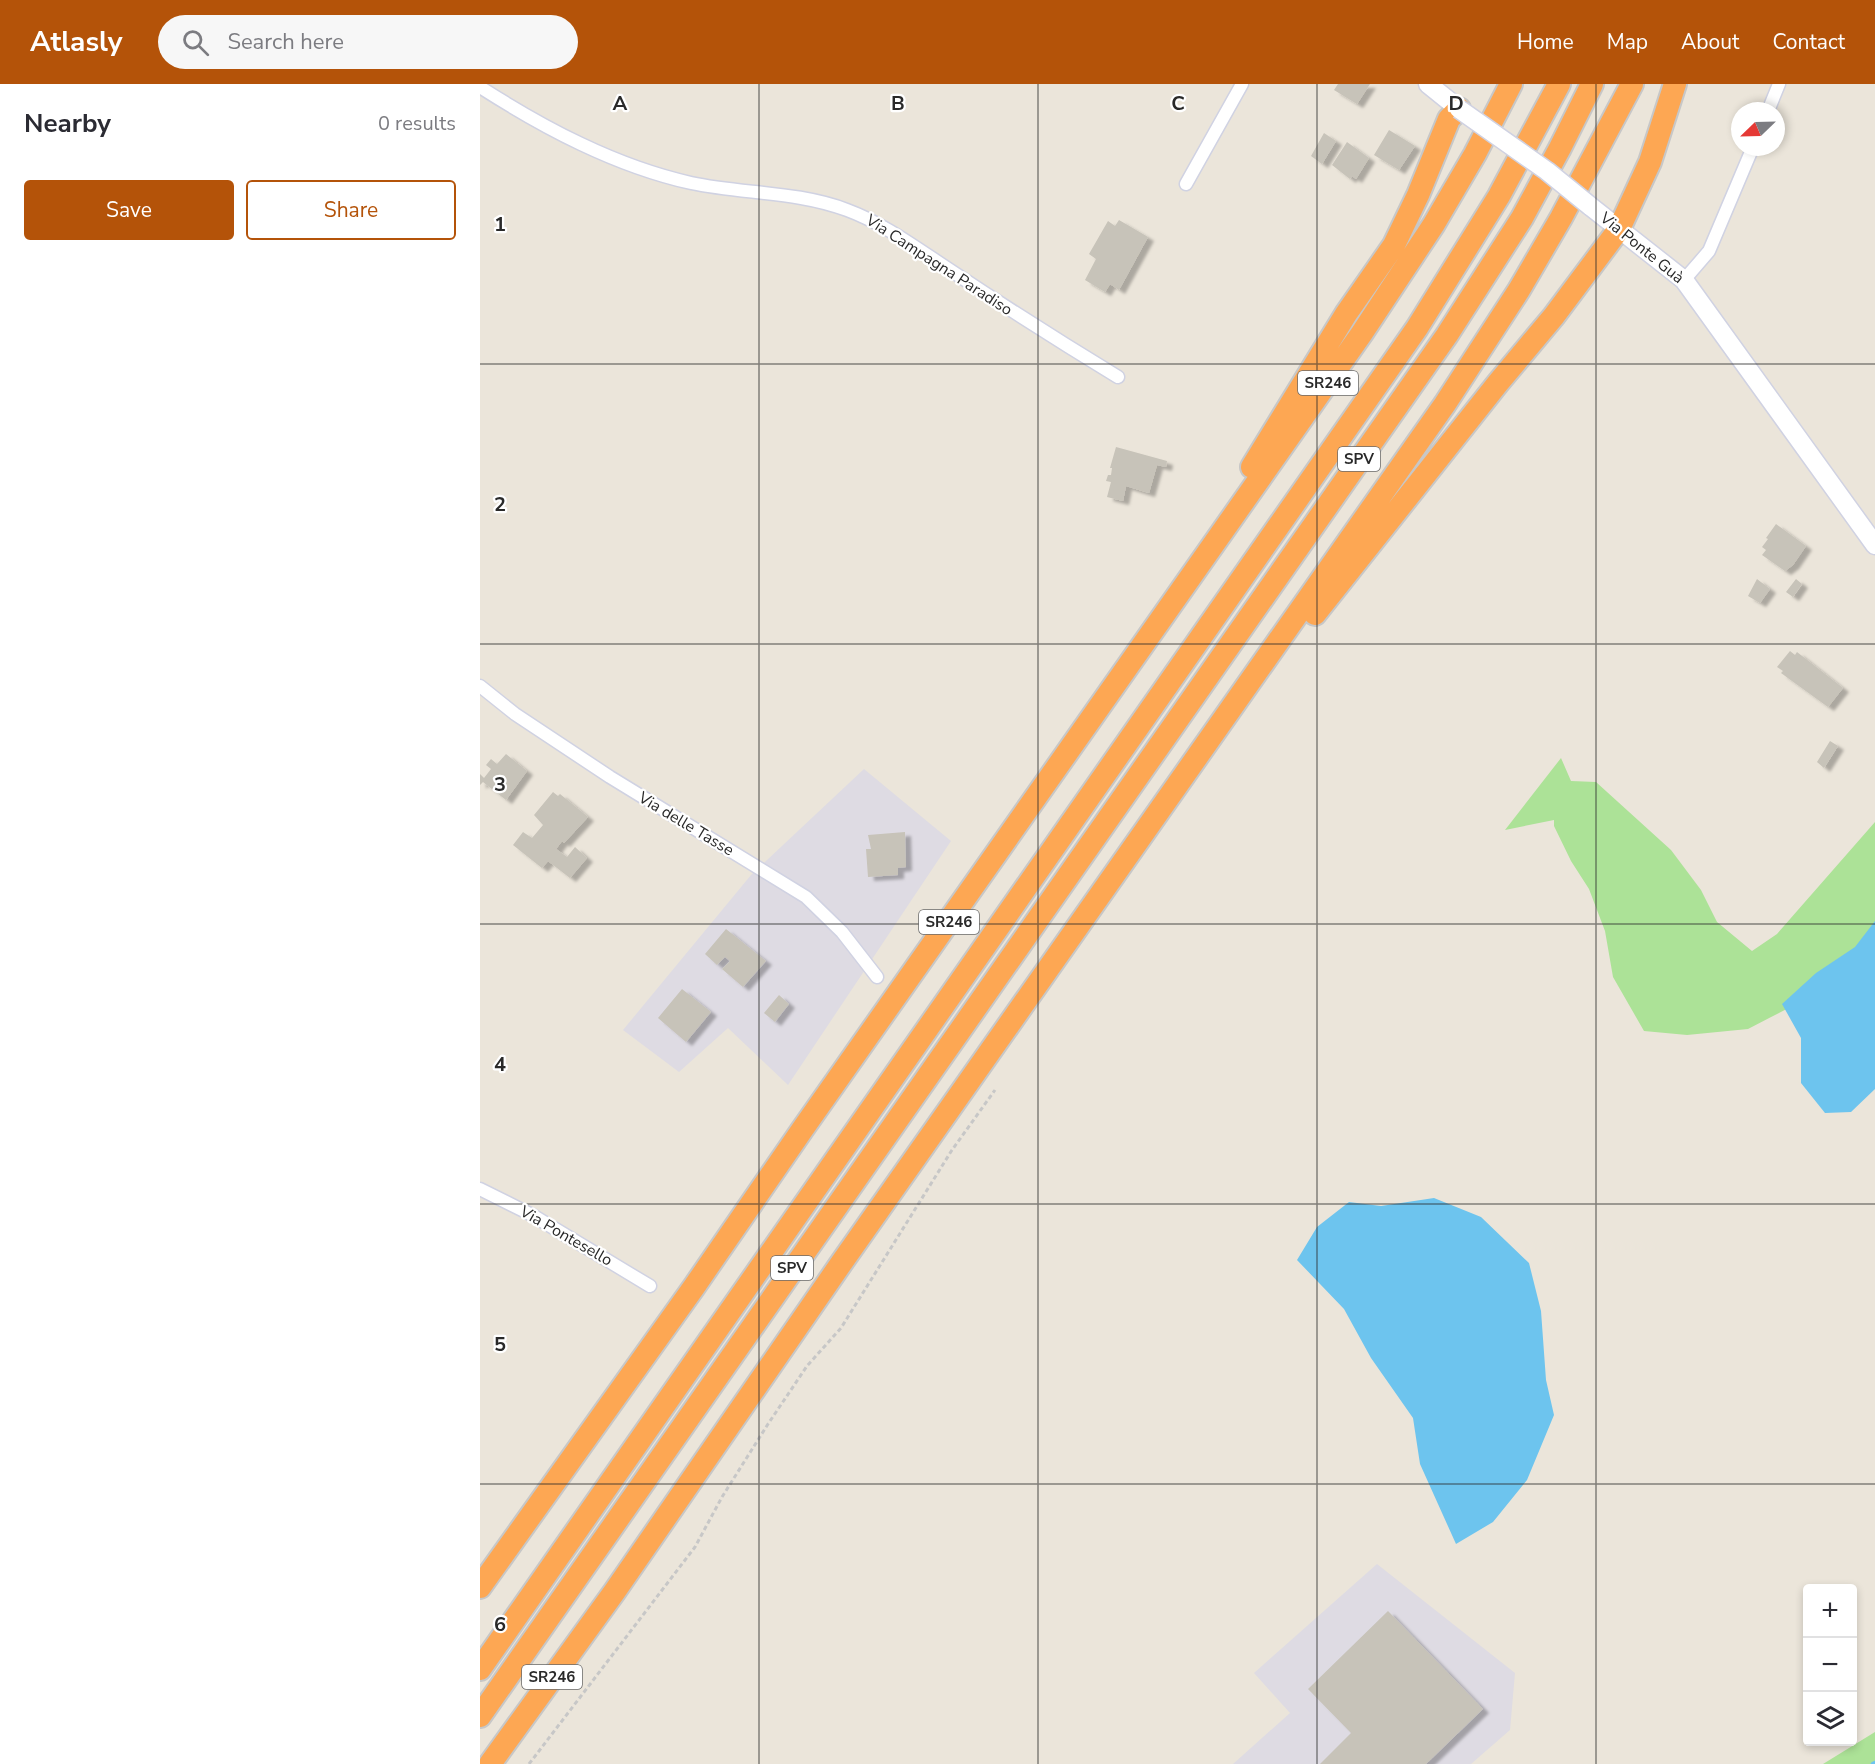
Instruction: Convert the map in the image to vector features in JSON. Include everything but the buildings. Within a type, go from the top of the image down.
[{"type":"highway","name":"SR246","points":[[480,1587],[694,1287],[1289,439],[1434,224],[1475,154],[1511,84]]},
{"type":"highway","name":"SPV","points":[[480,1669],[1417,328],[1499,196],[1558,84]]},
{"type":"highway","name":"SPV","points":[[480,1716],[1447,335],[1522,218],[1592,84]]},
{"type":"highway","points":[[1212,736],[1445,404],[1519,290],[1561,218],[1632,84]]},
{"type":"highway","points":[[1212,736],[1289,645],[1554,316],[1619,229],[1650,162],[1675,84]]},
{"type":"highway","points":[[1125,670],[1180,573],[1235,494],[1346,314],[1394,245],[1418,195],[1449,119],[1459,109]]},
{"type":"highway","name":"SR246","points":[[490,1764],[615,1591],[840,1265],[1212,736]]},
{"type":"street","points":[[1186,184],[1242,84]]},
{"type":"street","name":"Via Ponte Guà","points":[[1428,84],[1459,109],[1547,171],[1684,280],[1875,545]]},
{"type":"street","points":[[1772,102],[1779,84]]},
{"type":"street","name":"Via Campagna Paradiso","points":[[480,87],[534,120],[570,138],[653,172],[716,188],[808,198],[863,216],[1118,377]]},
{"type":"street","points":[[1684,280],[1709,251],[1749,156]]},
{"type":"street","name":"Via delle Tasse","points":[[480,686],[515,714],[676,820],[806,897],[842,932],[877,977]]},
{"type":"street","name":"Via Pontesello","points":[[480,1189],[532,1215],[650,1286]]},
{"type":"path","points":[[529,1764],[695,1547],[722,1497],[768,1424],[807,1366],[841,1328],[952,1150],[995,1090]]},
{"type":"shaded area","points":[[864,769],[951,841],[788,1085],[728,1028],[679,1072],[623,1030],[751,875]]},
{"type":"shaded area","points":[[1377,1564],[1515,1673],[1510,1730],[1471,1764],[1233,1764],[1290,1713],[1254,1673]]},
{"type":"green space","points":[[1561,758],[1571,781],[1596,782],[1671,850],[1701,890],[1717,922],[1752,951],[1777,934],[1875,822],[1875,922],[1850,961],[1800,1002],[1748,1029],[1687,1035],[1644,1031],[1613,977],[1605,931],[1589,889],[1571,861],[1554,826],[1554,820],[1505,830]]},
{"type":"green space","points":[[1875,1732],[1875,1764],[1823,1764],[1852,1746],[1857,1746],[1857,1743]]},
{"type":"water","points":[[1875,921],[1875,1089],[1851,1112],[1825,1113],[1801,1083],[1801,1038],[1782,1004],[1816,973],[1855,947]]},
{"type":"water","points":[[1434,1198],[1481,1217],[1529,1263],[1541,1311],[1546,1380],[1554,1415],[1527,1480],[1493,1522],[1456,1544],[1420,1464],[1413,1418],[1371,1358],[1344,1309],[1297,1260],[1317,1227],[1349,1202],[1381,1206]]}]
